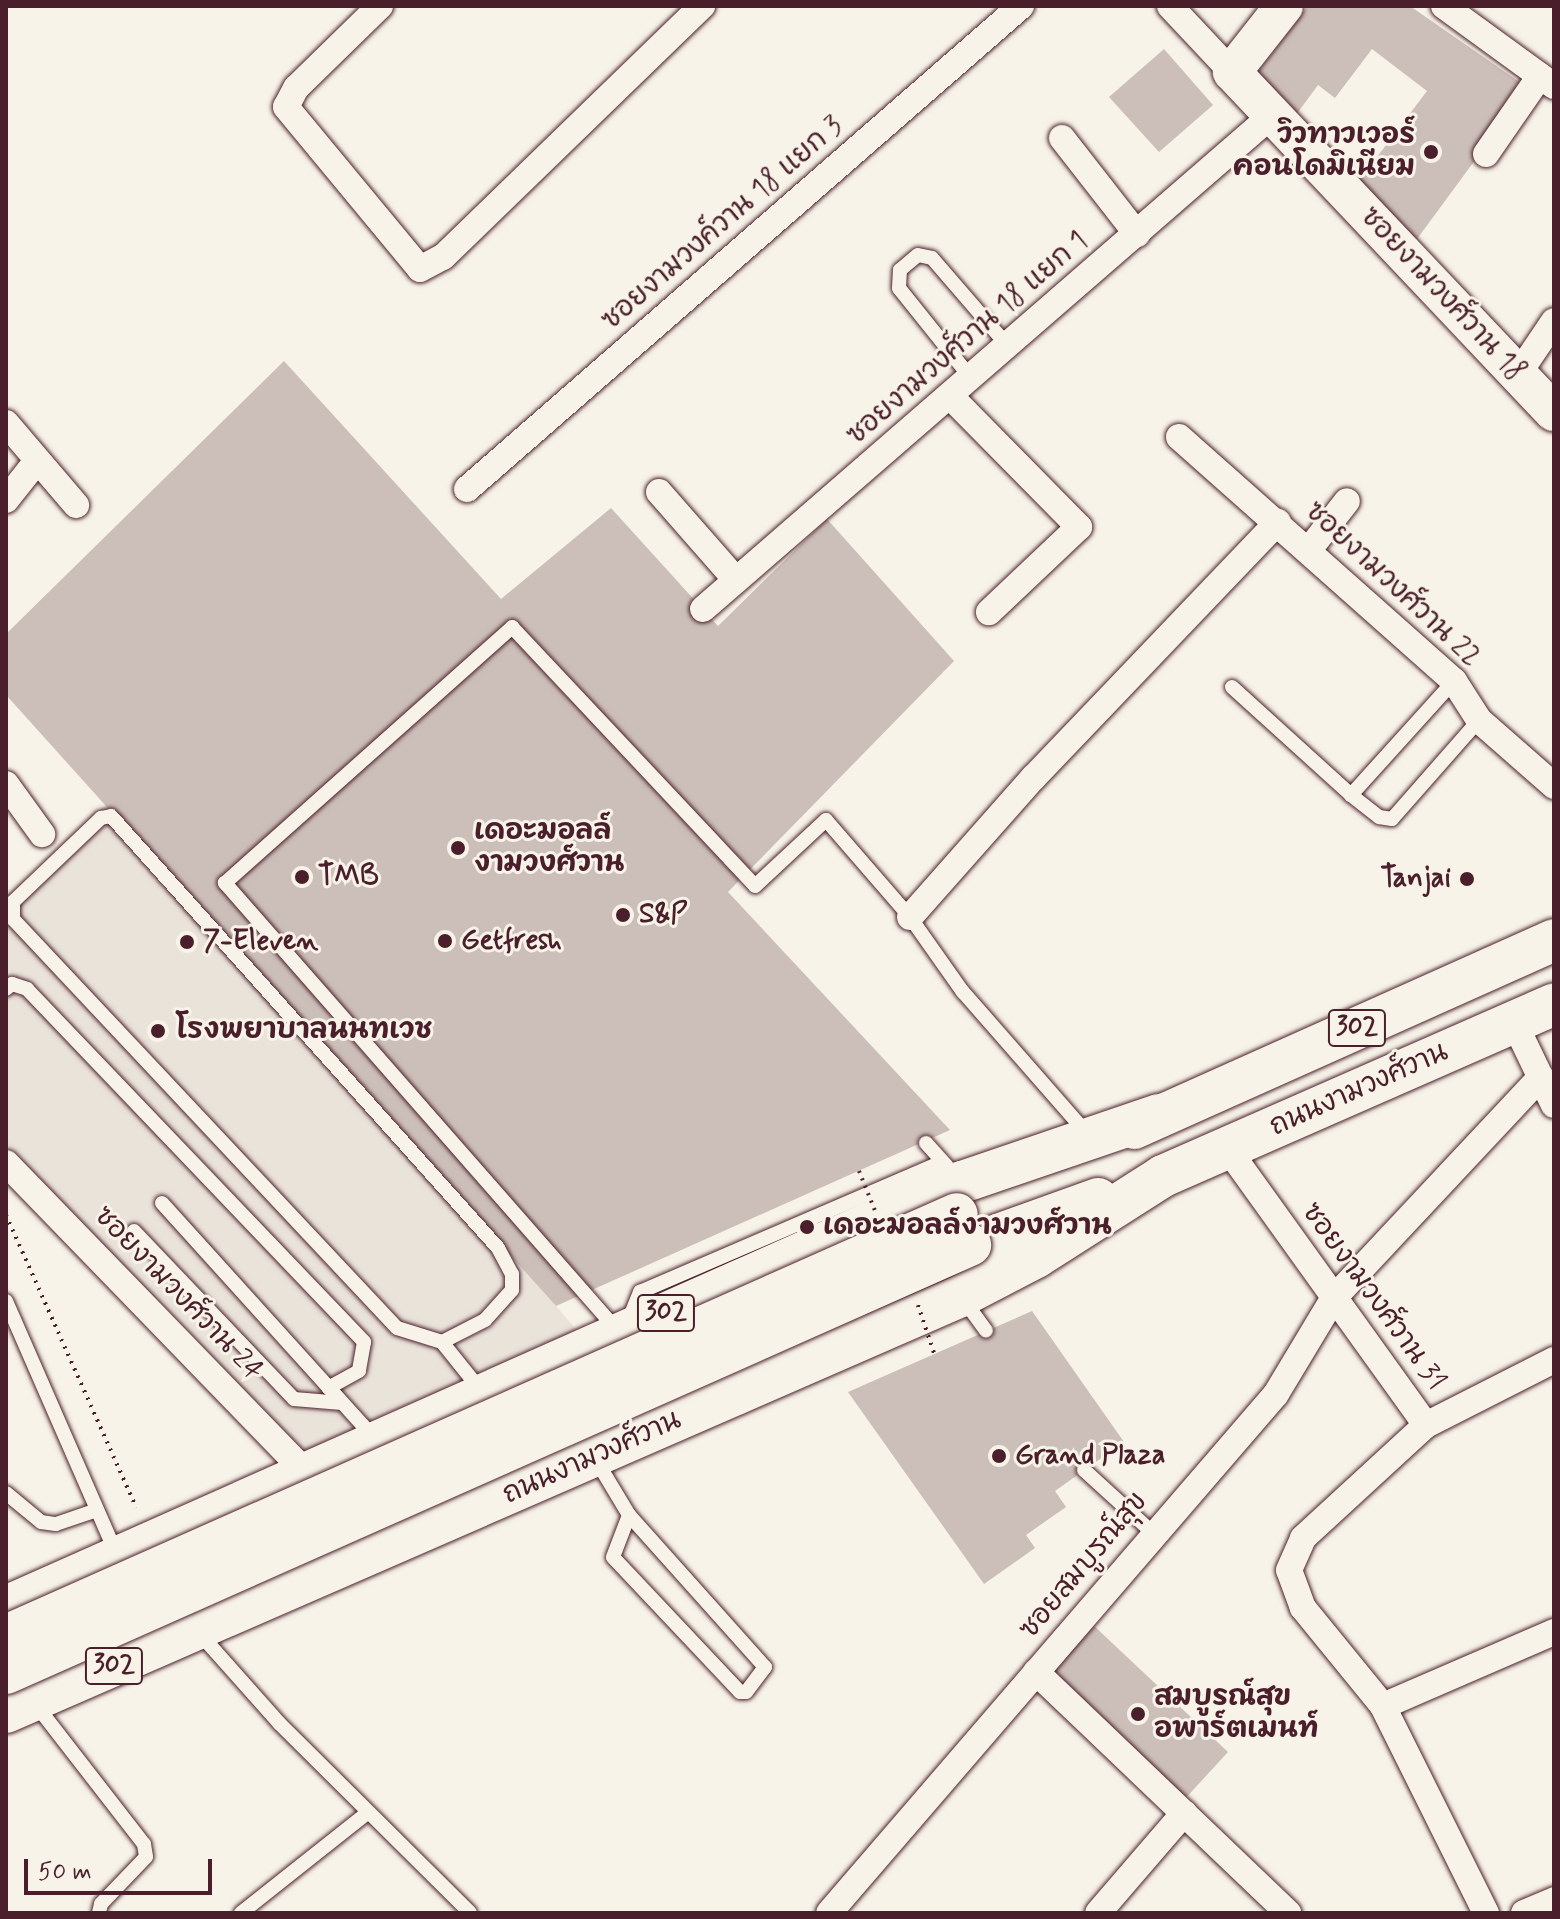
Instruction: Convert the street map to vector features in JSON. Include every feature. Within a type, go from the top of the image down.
[{"type":"main road","name":"ถนนงามวงศ์วาน","points":[[6,1607],[483,1392],[622,1333],[958,1200],[1159,1115],[1554,940]]},
{"type":"main road","name":"ถนนงามวงศ์วาน","points":[[15,1695],[209,1626],[961,1296],[1036,1257],[1163,1176],[1554,1004]]},
{"type":"main road","name":"ถนนงามวงศ์วาน","points":[[15,1695],[958,1200],[1089,1135],[1159,1115]]},
{"type":"main road","name":"ถนนงามวงศ์วาน","points":[[6,1636],[958,1200],[1163,1176]]},
{"type":"main road","points":[[180,1528],[168,1550],[174,1585],[209,1626]]},
{"type":"street","points":[[367,11],[296,88],[286,107],[420,269],[443,257],[702,6]]},
{"type":"street","name":"ซอยงามวงค์วาน 18 แยก 3","points":[[467,489],[1021,6]]},
{"type":"street","points":[[1170,6],[1232,72],[1284,6]]},
{"type":"street","points":[[1444,6],[1547,81],[1486,154]]},
{"type":"street","name":"ซอยงามวงศ์วาน 18","points":[[1232,72],[1554,412]]},
{"type":"street","name":"ซอยงามวงศ์วาน 18 แยก 1","points":[[703,609],[1272,115]]},
{"type":"street","points":[[1062,138],[1137,234]]},
{"type":"street","points":[[1517,376],[1554,321]]},
{"type":"street","points":[[950,396],[1079,527],[989,612]]},
{"type":"street","points":[[6,423],[36,462],[76,505]]},
{"type":"street","name":"ซอยงามวงศ์วาน 22","points":[[1179,437],[1454,681],[1479,720],[1554,786]]},
{"type":"street","points":[[6,500],[36,462]]},
{"type":"street","points":[[659,492],[736,580]]},
{"type":"street","points":[[1308,551],[1347,501]]},
{"type":"street","points":[[910,917],[1034,777],[1278,522]]},
{"type":"street","points":[[6,784],[42,834]]},
{"type":"street","points":[[1514,1022],[1554,1105]]},
{"type":"street","name":"ซอยสมบูรณ์สุข","points":[[829,1913],[1153,1533],[1276,1394],[1333,1299],[1541,1077]]},
{"type":"street","name":"ซอยงามวงศ์วาน 31","points":[[1227,1148],[1426,1425],[1303,1538],[1289,1570],[1303,1608],[1383,1706],[1486,1913]]},
{"type":"street","name":"ซอยงามวงศ์วาน 24","points":[[6,1163],[304,1471]]},
{"type":"street","points":[[1426,1425],[1554,1360]]},
{"type":"street","points":[[1383,1706],[1554,1632]]},
{"type":"street","points":[[1036,1672],[1288,1913]]},
{"type":"street","points":[[1098,1913],[1184,1813]]},
{"type":"street","points":[[1524,1913],[1554,1900]]},
{"type":"lane","points":[[971,378],[899,288],[900,270],[918,255],[932,258],[1008,346]]},
{"type":"lane","points":[[622,1333],[225,883],[512,627],[755,886],[826,820],[910,917],[963,992],[1089,1135]]},
{"type":"lane","points":[[1351,795],[1454,681]]},
{"type":"lane","points":[[1232,687],[1379,817],[1397,817],[1479,720]]},
{"type":"lane","points":[[442,1342],[468,1331],[504,1304],[512,1290],[507,1261],[116,819],[101,818],[13,902],[13,919],[389,1322],[416,1337],[442,1342],[483,1392]]},
{"type":"lane","points":[[6,989],[12,984],[27,989],[157,1131],[364,1342],[359,1371],[328,1388]]},
{"type":"lane","points":[[926,1143],[958,1200]]},
{"type":"lane","points":[[162,1203],[376,1439]]},
{"type":"lane","points":[[134,1231],[294,1399],[342,1403]]},
{"type":"lane","points":[[961,1296],[986,1331]]},
{"type":"lane","points":[[6,1301],[117,1555]]},
{"type":"lane","points":[[594,1457],[629,1515],[765,1667],[746,1692],[740,1692],[613,1557],[629,1515]]},
{"type":"lane","points":[[1084,1470],[1153,1533]]},
{"type":"lane","points":[[6,1493],[41,1522],[56,1524],[97,1510]]},
{"type":"lane","points":[[209,1626],[367,1813],[470,1913]]},
{"type":"lane","points":[[15,1695],[144,1844],[146,1857],[101,1904],[99,1913]]},
{"type":"lane","points":[[241,1913],[367,1813]]},
{"type":"path","points":[[6,1215],[136,1507]]},
{"type":"shaded area","name":"โรงพยาบาลนนทเวช","points":[[106,804],[581,1335],[305,1452],[6,1144],[6,918]]},
{"type":"building","name":"วิวทาวเวอร์ คอนโดมิเนียม","points":[[1308,6],[1410,6],[1528,88],[1417,239],[1352,190],[1427,91],[1372,49],[1335,98],[1318,85],[1296,115],[1251,81]]},
{"type":"building","points":[[1164,49],[1213,105],[1159,152],[1109,97]]},
{"type":"building","name":"เดอะมอลล์ งามวงศ์วาน","points":[[284,361],[501,599],[611,508],[718,626],[827,519],[954,661],[728,892],[950,1130],[556,1306],[7,696],[6,634]]},
{"type":"building","name":"Grand Plaza","points":[[1032,1311],[1124,1442],[1055,1491],[1066,1507],[1026,1535],[1035,1548],[984,1584],[848,1392]]},
{"type":"building","name":"สมบูรณ์สุข อพาร์ตเมนท์","points":[[1092,1624],[1228,1752],[1183,1801],[1048,1675]]},
{"type":"place","name":"วิวทาวเวอร์ คอนโดมิเนียม","points":[[1431,152]]},
{"type":"place","name":"เดอะมอลล์ งามวงศ์วาน","points":[[458,848]]},
{"type":"place","name":"TMB","points":[[302,877]]},
{"type":"place","name":"Tanjai","points":[[1467,879]]},
{"type":"place","name":"S&P","points":[[623,915]]},
{"type":"place","name":"Getfresh","points":[[445,941]]},
{"type":"place","name":"7-Eleven","points":[[187,942]]},
{"type":"place","name":"โรงพยาบาลนนทเวช","points":[[158,1031]]},
{"type":"place","name":"เดอะมอลล์งามวงศ์วาน","points":[[807,1227]]},
{"type":"place","name":"Grand Plaza","points":[[999,1456]]},
{"type":"place","name":"สมบูรณ์สุข อพาร์ตเมนท์","points":[[1138,1714]]}]
